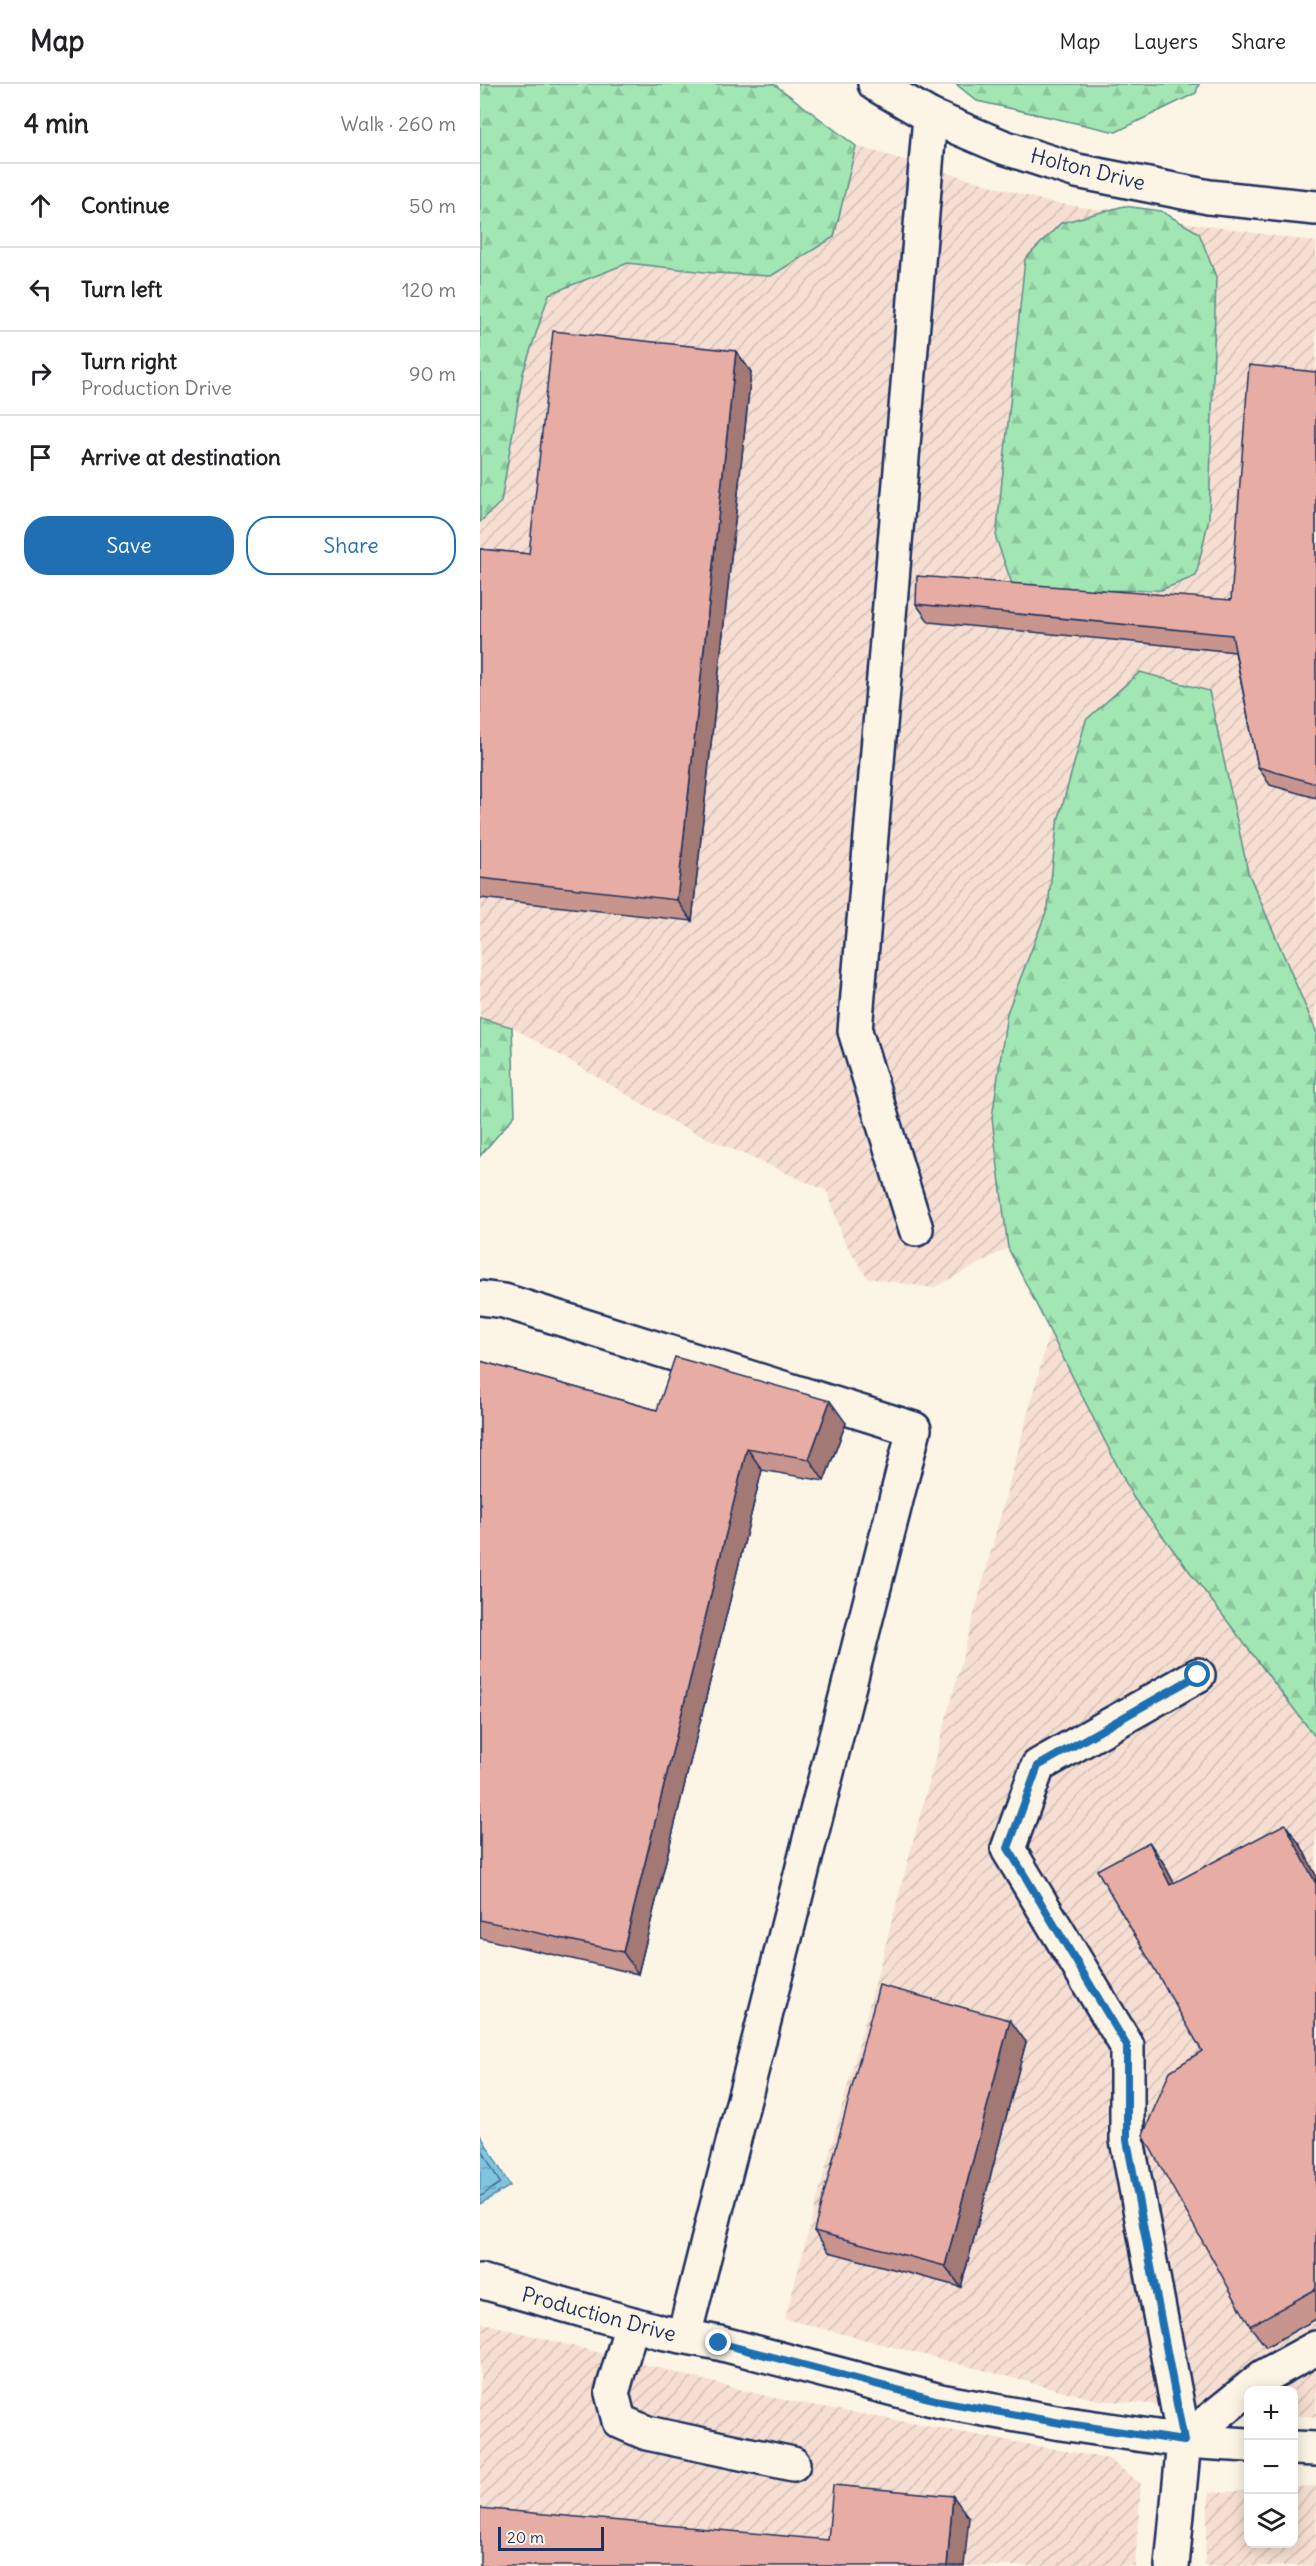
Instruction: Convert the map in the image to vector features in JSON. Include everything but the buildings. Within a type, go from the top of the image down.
[{"type":"street","name":"Holton Drive","points":[[875,84],[930,116],[1003,147],[1077,171],[1209,197],[1316,208]]},
{"type":"street","points":[[916,1229],[855,1030],[930,116]]},
{"type":"street","points":[[480,1298],[504,1301],[914,1429],[684,2336]]},
{"type":"street","points":[[1172,2566],[1184,2441],[1127,2140],[1127,2046],[1008,1848],[1038,1766],[1198,1675]]},
{"type":"street","name":"Production Drive","points":[[480,2282],[632,2324],[940,2401],[1061,2423],[1184,2441],[1244,2445]]},
{"type":"street","points":[[632,2324],[612,2392],[619,2421],[647,2433],[793,2464]]},
{"type":"street","points":[[1184,2441],[1263,2377],[1316,2348]]},
{"type":"street","points":[[1298,2448],[1316,2449]]},
{"type":"shaded area","points":[[856,146],[1048,202],[1316,242],[1316,1031],[1248,872],[1209,691],[1057,825],[1048,907],[1007,1013],[992,1118],[1008,1248],[933,1288],[868,1278],[844,1241],[827,1191],[680,1126],[512,1027],[480,1018],[480,522],[501,502],[523,373],[549,294],[628,263],[714,273],[834,237]]},
{"type":"shaded area","points":[[1050,1331],[1133,1497],[1316,1738],[1316,2417],[1298,2415],[1298,2386],[1244,2386],[1244,2412],[1098,2400],[785,2319]]},
{"type":"shaded area","points":[[480,2322],[774,2398],[1109,2459],[1141,2484],[1135,2566],[480,2566]]},
{"type":"shaded area","points":[[1316,2486],[1316,2566],[1204,2566],[1209,2493],[1244,2490],[1244,2548],[1298,2548],[1298,2487]]},
{"type":"green space","points":[[480,84],[774,84],[856,146],[834,237],[771,276],[714,273],[628,263],[549,294],[523,373],[501,502],[480,522]]},
{"type":"green space","points":[[956,84],[1199,84],[1196,93],[1116,132],[977,101]]},
{"type":"green space","points":[[1124,206],[1161,211],[1199,233],[1216,277],[1209,518],[1196,576],[1161,590],[1055,591],[1012,584],[996,538],[1025,259],[1061,223]]},
{"type":"green space","points":[[1140,672],[1209,691],[1248,872],[1316,1031],[1316,1738],[1133,1497],[1008,1248],[992,1118],[1007,1013],[1048,907],[1057,825],[1086,720]]},
{"type":"green space","points":[[480,1018],[512,1027],[515,1115],[480,1156]]},
{"type":"water","points":[[480,2134],[510,2186],[480,2204]]},
{"type":"route","points":[[719,2343],[940,2401],[1061,2423],[1184,2441],[1127,2140],[1127,2046],[1008,1848],[1038,1766],[1198,1675]]}]
